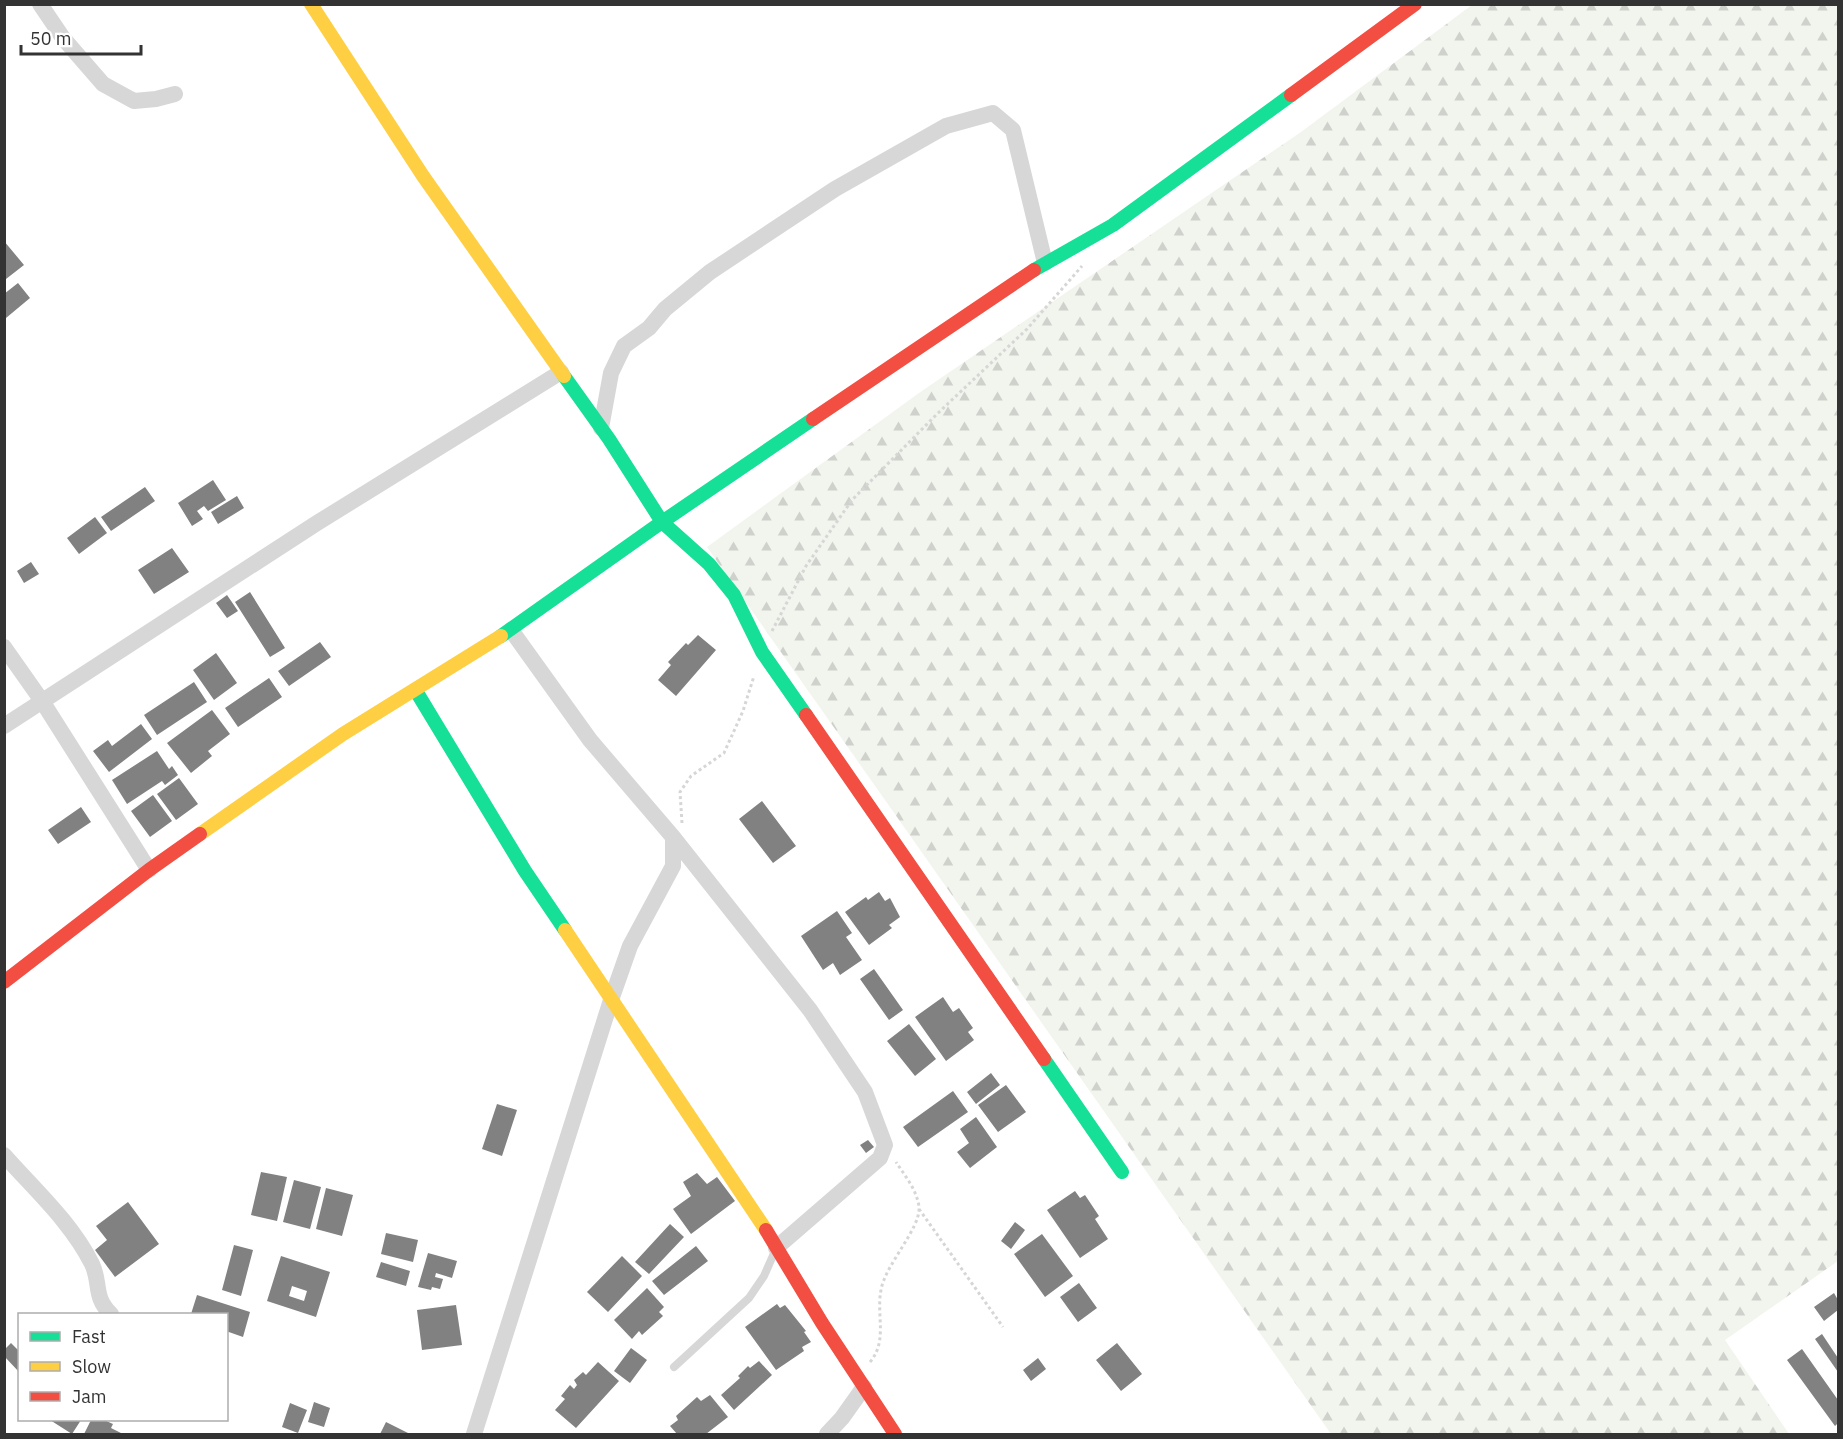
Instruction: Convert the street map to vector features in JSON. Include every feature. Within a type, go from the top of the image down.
[{"type":"street","points":[[40,4],[63,38],[104,84],[134,101],[175,94]]},
{"type":"street","points":[[311,4],[423,176],[601,428],[662,522],[709,564],[734,595],[762,652],[1122,1172]]},
{"type":"street","points":[[4,982],[150,870],[343,734],[416,691],[511,630],[662,522],[1045,263],[1113,225],[1415,4]]},
{"type":"street","points":[[601,428],[611,373],[624,346],[649,328],[665,309],[710,272],[835,189],[946,126],[993,113],[1013,130],[1045,263]]},
{"type":"street","points":[[4,726],[317,523],[561,372]]},
{"type":"street","points":[[511,630],[590,740],[673,837],[810,1010],[865,1092],[885,1145],[880,1158],[776,1248]]},
{"type":"street","points":[[4,647],[42,701],[150,870]]},
{"type":"street","points":[[416,691],[525,871],[610,1000],[753,1208],[776,1248],[895,1434]]},
{"type":"street","points":[[474,1434],[610,1000],[630,946],[673,866],[673,837]]},
{"type":"street","points":[[4,1155],[44,1197],[74,1234],[92,1265],[97,1280],[97,1294],[110,1313]]},
{"type":"street","points":[[827,1434],[842,1418],[864,1387]]},
{"type":"lane","points":[[674,1367],[749,1298],[764,1276],[776,1248]]},
{"type":"path","points":[[673,837],[683,821],[680,792],[691,776],[724,753],[743,711],[762,652],[806,566],[852,500],[937,414],[1027,329],[1087,259]]},
{"type":"path","points":[[885,1145],[916,1193],[919,1209],[1003,1327]]},
{"type":"path","points":[[854,1372],[867,1364],[877,1353],[880,1338],[881,1291],[888,1269],[913,1227],[919,1209]]},
{"type":"green space","points":[[1472,5],[1838,5],[1838,1261],[1725,1340],[1789,1434],[1331,1434],[707,547],[919,393],[1301,132]]},
{"type":"building","points":[[4,241],[24,265],[6,279],[4,278]]},
{"type":"building","points":[[18,283],[30,298],[6,318],[4,294]]},
{"type":"building","points":[[213,480],[226,500],[208,511],[204,506],[197,511],[203,519],[192,526],[178,503]]},
{"type":"building","points":[[145,487],[155,501],[111,531],[101,517]]},
{"type":"building","points":[[237,496],[244,508],[218,524],[211,512]]},
{"type":"building","points":[[95,517],[107,533],[79,554],[67,538]]},
{"type":"building","points":[[172,548],[189,572],[154,594],[138,570]]},
{"type":"building","points":[[31,562],[39,574],[24,583],[17,571]]},
{"type":"building","points":[[250,592],[285,648],[270,657],[235,602]]},
{"type":"building","points":[[227,595],[238,611],[227,618],[216,603]]},
{"type":"building","points":[[698,635],[716,650],[676,696],[658,680],[671,665],[668,662],[686,643],[688,645]]},
{"type":"building","points":[[320,642],[331,657],[289,686],[278,671]]},
{"type":"building","points":[[216,653],[237,683],[214,700],[193,670]]},
{"type":"building","points":[[269,678],[282,697],[238,727],[225,708]]},
{"type":"building","points":[[194,682],[207,702],[157,735],[144,715]]},
{"type":"building","points":[[212,710],[230,734],[208,751],[212,756],[191,773],[167,743]]},
{"type":"building","points":[[141,724],[152,739],[109,772],[93,751],[108,740],[112,746]]},
{"type":"building","points":[[157,751],[169,769],[172,766],[178,775],[165,785],[162,781],[127,804],[112,780]]},
{"type":"building","points":[[179,778],[198,804],[176,820],[157,794]]},
{"type":"building","points":[[153,795],[172,821],[150,837],[131,811]]},
{"type":"building","points":[[762,801],[796,846],[773,863],[739,819]]},
{"type":"building","points":[[81,807],[91,822],[58,844],[48,830]]},
{"type":"building","points":[[879,892],[885,901],[890,898],[900,917],[889,925],[892,928],[869,945],[845,912],[866,897],[868,900]]},
{"type":"building","points":[[837,911],[852,933],[846,937],[862,960],[840,975],[833,963],[823,970],[801,936]]},
{"type":"building","points":[[874,969],[903,1010],[889,1020],[860,979]]},
{"type":"building","points":[[943,997],[953,1012],[959,1008],[973,1028],[968,1032],[974,1040],[946,1061],[915,1017]]},
{"type":"building","points":[[909,1024],[936,1059],[915,1076],[887,1041]]},
{"type":"building","points":[[991,1073],[1000,1085],[976,1104],[967,1092]]},
{"type":"building","points":[[1006,1085],[1026,1112],[998,1132],[978,1105]]},
{"type":"building","points":[[953,1091],[968,1112],[918,1147],[903,1127]]},
{"type":"building","points":[[497,1104],[517,1110],[502,1156],[482,1149]]},
{"type":"building","points":[[976,1117],[997,1147],[970,1168],[957,1152],[969,1143],[960,1129]]},
{"type":"building","points":[[868,1140],[874,1147],[866,1153],[860,1145]]},
{"type":"building","points":[[261,1172],[287,1177],[277,1221],[251,1215]]},
{"type":"building","points":[[697,1173],[707,1184],[717,1177],[735,1201],[691,1234],[673,1209],[691,1196],[683,1182]]},
{"type":"building","points":[[294,1180],[321,1187],[310,1229],[283,1222]]},
{"type":"building","points":[[326,1188],[353,1195],[342,1236],[316,1229]]},
{"type":"building","points":[[1075,1191],[1080,1198],[1085,1195],[1099,1216],[1095,1219],[1108,1239],[1080,1258],[1047,1210]]},
{"type":"building","points":[[128,1202],[159,1244],[115,1277],[95,1250],[107,1240],[96,1226]]},
{"type":"building","points":[[1015,1222],[1025,1230],[1011,1249],[1001,1241]]},
{"type":"building","points":[[670,1224],[684,1237],[649,1274],[635,1262]]},
{"type":"building","points":[[386,1233],[418,1240],[413,1262],[381,1254]]},
{"type":"building","points":[[1042,1234],[1073,1276],[1045,1297],[1014,1254]]},
{"type":"building","points":[[234,1245],[253,1250],[241,1296],[222,1290]]},
{"type":"building","points":[[696,1246],[708,1261],[664,1295],[652,1281]]},
{"type":"building","points":[[428,1253],[457,1261],[452,1278],[436,1273],[435,1277],[443,1279],[440,1289],[432,1287],[431,1290],[418,1287]]},
{"type":"building","points":[[281,1256],[330,1272],[316,1317],[267,1301]],"holes":[[[292,1286],[307,1291],[304,1301],[289,1296]]]},
{"type":"building","points":[[622,1256],[642,1276],[608,1312],[587,1292]]},
{"type":"building","points":[[381,1262],[410,1271],[406,1286],[376,1277]]},
{"type":"building","points":[[1079,1283],[1097,1308],[1078,1322],[1060,1297]]},
{"type":"building","points":[[647,1288],[664,1307],[659,1312],[663,1316],[642,1335],[639,1331],[632,1339],[614,1320]]},
{"type":"building","points":[[1834,1293],[1838,1300],[1838,1310],[1824,1321],[1814,1307]]},
{"type":"building","points":[[197,1295],[250,1312],[243,1337],[228,1332],[228,1313],[191,1313]]},
{"type":"building","points":[[777,1304],[780,1308],[785,1305],[806,1331],[804,1332],[811,1342],[802,1347],[804,1351],[776,1370],[745,1327]]},
{"type":"building","points":[[456,1305],[462,1345],[422,1350],[417,1310]]},
{"type":"building","points":[[1822,1334],[1838,1358],[1838,1372],[1815,1339]]},
{"type":"building","points":[[11,1343],[18,1350],[18,1371],[4,1356],[4,1350]]},
{"type":"building","points":[[1117,1343],[1142,1374],[1121,1391],[1096,1360]]},
{"type":"building","points":[[631,1348],[647,1360],[630,1383],[614,1371]]},
{"type":"building","points":[[1802,1349],[1838,1400],[1838,1423],[1835,1426],[1787,1360]]},
{"type":"building","points":[[1038,1358],[1046,1369],[1031,1381],[1023,1370]]},
{"type":"building","points":[[759,1361],[772,1375],[734,1410],[721,1395],[740,1378],[738,1376],[748,1366],[750,1368]]},
{"type":"building","points":[[598,1362],[619,1381],[576,1428],[555,1410],[565,1399],[561,1396],[570,1385],[574,1389],[577,1385],[574,1380],[583,1372],[586,1375]]},
{"type":"building","points":[[710,1395],[728,1417],[706,1434],[677,1434],[670,1426],[678,1420],[676,1416],[697,1397],[701,1401]]},
{"type":"building","points":[[314,1402],[330,1408],[324,1427],[308,1422]]},
{"type":"building","points":[[290,1403],[307,1410],[298,1433],[282,1427]]},
{"type":"building","points":[[52,1421],[80,1421],[72,1434]]},
{"type":"building","points":[[90,1421],[106,1421],[113,1424],[111,1428],[123,1434],[84,1434]]},
{"type":"building","points":[[386,1422],[408,1433],[380,1434]]},
{"type":"traffic: fast","points":[[1034,270],[1113,225],[1291,95]]},
{"type":"traffic: fast","points":[[564,376],[609,439],[662,522],[709,564],[734,595],[762,652],[806,715]]},
{"type":"traffic: fast","points":[[501,636],[813,419]]},
{"type":"traffic: fast","points":[[416,691],[525,871],[565,930]]},
{"type":"traffic: fast","points":[[1044,1059],[1122,1172]]},
{"type":"traffic: slow","points":[[311,4],[423,176],[564,376]]},
{"type":"traffic: slow","points":[[200,834],[343,734],[501,636]]},
{"type":"traffic: slow","points":[[565,930],[766,1230]]},
{"type":"traffic: jam","points":[[1291,95],[1415,4]]},
{"type":"traffic: jam","points":[[813,419],[1034,270]]},
{"type":"traffic: jam","points":[[806,715],[1044,1059]]},
{"type":"traffic: jam","points":[[4,982],[149,870],[200,834]]},
{"type":"traffic: jam","points":[[766,1230],[822,1323],[895,1434]]}]
